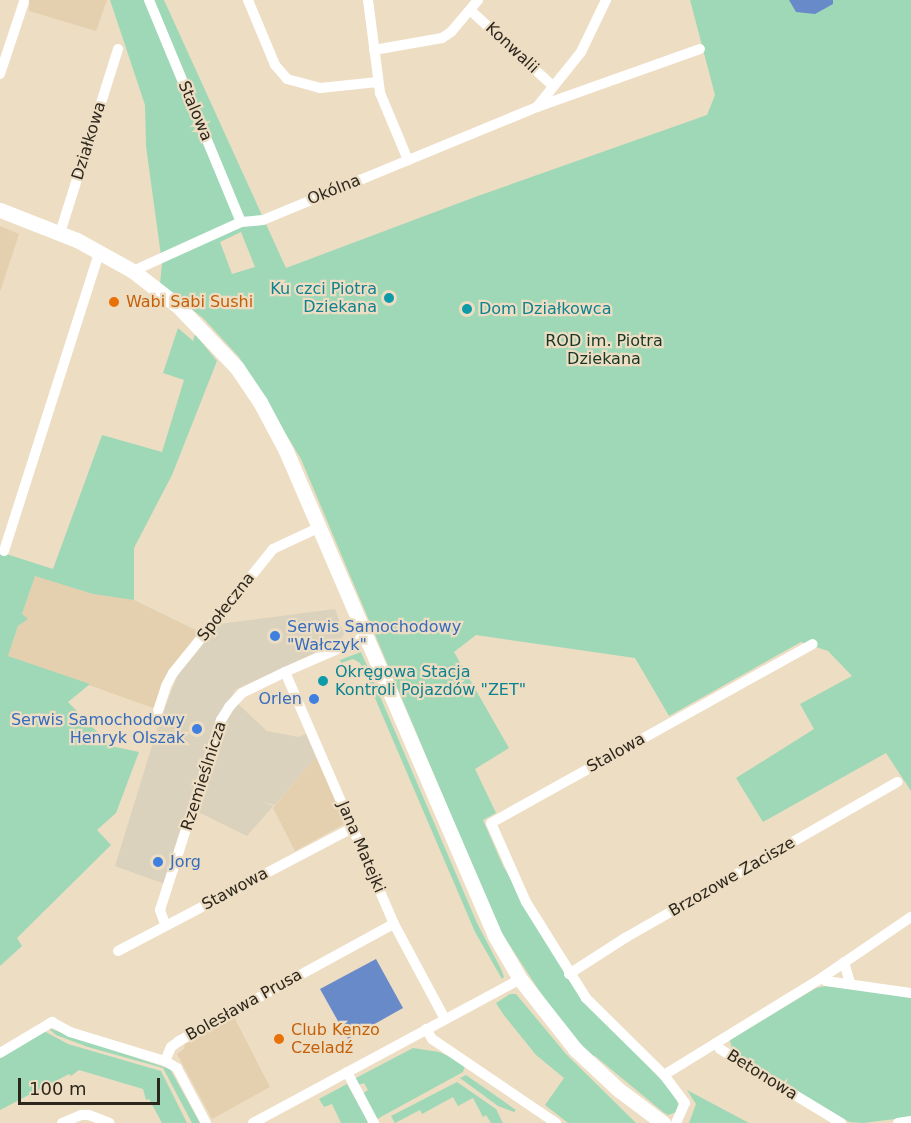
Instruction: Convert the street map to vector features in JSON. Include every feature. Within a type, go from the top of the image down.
[{"type":"street","name":"Stalowa","points":[[149,0],[241,222]]},
{"type":"street","points":[[248,0],[275,65],[287,79],[320,88],[378,82]]},
{"type":"street","points":[[368,0],[380,93],[408,160]]},
{"type":"street","points":[[374,50],[442,38],[451,32],[478,0]]},
{"type":"street","points":[[537,107],[581,52],[606,0]]},
{"type":"street","points":[[0,74],[24,2]]},
{"type":"street","name":"Konwalii","points":[[470,10],[553,86]]},
{"type":"street","name":"Działkowa","points":[[60,233],[117,49]]},
{"type":"street","name":"Okólna","points":[[133,271],[241,222],[263,220],[537,107],[700,49]]},
{"type":"street","points":[[0,210],[100,251],[133,271],[178,306],[237,368],[275,429],[320,527],[365,637],[495,936],[520,978],[575,1048],[612,1084],[663,1123]]},
{"type":"street","points":[[4,551],[100,251]]},
{"type":"street","name":"Społeczna","points":[[158,711],[173,673],[273,549],[320,527]]},
{"type":"street","name":"Rzemieślnicza","points":[[165,924],[160,910],[221,720],[229,707],[242,693],[365,637]]},
{"type":"street","name":"Stalowa","points":[[569,974],[525,898],[491,823],[813,644]]},
{"type":"street","name":"Jana Matejki","points":[[285,672],[394,924],[445,1019]]},
{"type":"street","name":"Brzozowe Zacisze","points":[[569,974],[625,939],[897,783]]},
{"type":"street","name":"Stawowa","points":[[118,951],[165,924],[352,828]]},
{"type":"street","points":[[664,1075],[823,977],[911,917]]},
{"type":"street","name":"Bolesława Prusa","points":[[165,1061],[171,1047],[179,1041],[394,924]]},
{"type":"street","points":[[844,962],[850,983]]},
{"type":"street","points":[[569,974],[586,998],[664,1075],[685,1103],[676,1123]]},
{"type":"street","points":[[823,977],[826,981],[911,993]]},
{"type":"street","points":[[253,1123],[520,978]]},
{"type":"street","points":[[0,1053],[52,1022],[70,1032],[165,1061],[177,1068],[206,1123]]},
{"type":"street","points":[[426,1029],[432,1039],[556,1123]]},
{"type":"street","name":"Betonowa","points":[[716,1043],[720,1049],[738,1061],[841,1123]]},
{"type":"street","points":[[347,1072],[374,1123]]},
{"type":"street","points":[[62,1123],[81,1115],[89,1115],[110,1123]]},
{"type":"street","points":[[898,1123],[911,1121]]},
{"type":"shaded area","points":[[29,0],[107,0],[96,31],[29,11]]},
{"type":"shaded area","points":[[0,226],[19,234],[0,292]]},
{"type":"shaded area","points":[[35,575],[93,594],[134,600],[202,633],[166,678],[153,708],[8,656]]},
{"type":"shaded area","points":[[335,609],[344,634],[340,641],[235,690],[209,741],[165,884],[115,866],[159,723],[178,674],[219,624]]},
{"type":"shaded area","points":[[237,703],[267,731],[299,737],[306,734],[316,757],[275,805],[263,802],[273,806],[247,836],[196,811],[224,725]]},
{"type":"shaded area","points":[[316,757],[346,823],[295,851],[273,808]]},
{"type":"shaded area","points":[[234,1017],[270,1087],[212,1119],[177,1054],[184,1049],[185,1043]]},
{"type":"green space","name":"ROD im. Piotra Dziekana","points":[[110,0],[164,0],[286,268],[475,197],[707,115],[715,95],[690,0],[911,0],[911,791],[886,753],[763,822],[736,778],[814,729],[800,704],[852,676],[828,651],[801,642],[669,716],[635,658],[476,635],[454,652],[509,748],[475,769],[496,813],[483,820],[503,866],[583,999],[675,1094],[678,1104],[677,1112],[668,1115],[663,1112],[595,1056],[589,1055],[557,1018],[499,929],[301,459],[239,357],[203,318],[160,284],[162,263],[146,146],[145,105]],"holes":[[[241,232],[255,267],[232,274],[220,242]]]},
{"type":"green space","points":[[178,328],[193,341],[195,334],[217,361],[172,475],[134,548],[134,600],[93,594],[35,576],[22,614],[28,619],[18,626],[8,656],[90,684],[68,702],[111,746],[139,752],[116,813],[97,830],[111,845],[17,938],[22,946],[0,966],[0,552],[53,569],[102,435],[162,452],[184,380],[163,373]]},
{"type":"green space","points":[[361,652],[477,923],[501,969],[504,977],[502,979],[475,932],[360,663],[353,659],[341,663],[340,660]]},
{"type":"green space","points":[[826,986],[911,997],[911,1117],[863,1123],[850,1122],[821,1108],[732,1050],[730,1040],[816,988]]},
{"type":"green space","points":[[510,994],[516,994],[566,1054],[636,1123],[568,1123],[545,1105],[564,1078],[536,1055],[503,1014],[496,1003]]},
{"type":"green space","points":[[48,1028],[170,1069],[200,1123],[192,1123],[163,1068],[88,1047],[56,1035]]},
{"type":"green space","points":[[44,1031],[68,1044],[161,1071],[187,1123],[162,1123],[149,1099],[146,1100],[143,1089],[79,1070],[0,1110],[0,1058]]},
{"type":"green space","points":[[413,1048],[439,1052],[455,1059],[465,1066],[463,1072],[377,1119],[362,1094],[368,1090],[364,1083],[358,1085],[354,1079]]},
{"type":"green space","points":[[466,1075],[516,1110],[514,1112],[498,1106],[460,1078]]},
{"type":"green space","points":[[457,1082],[496,1109],[503,1123],[491,1123],[486,1115],[483,1117],[473,1098],[458,1106],[453,1097],[422,1114],[420,1110],[395,1123],[391,1116]]},
{"type":"green space","points":[[347,1084],[367,1123],[341,1123],[332,1104],[324,1107],[319,1099]]},
{"type":"green space","points":[[687,1090],[749,1123],[689,1123],[696,1104]]},
{"type":"water","points":[[789,0],[833,0],[833,4],[815,14],[796,12]]},
{"type":"water","points":[[376,959],[403,1008],[348,1039],[320,989]]},
{"type":"place","name":"Ku czci Piotra Dziekana","points":[[389,298]]},
{"type":"place","name":"Wabi Sabi Sushi","points":[[114,302]]},
{"type":"place","name":"Dom Działkowca","points":[[467,309]]},
{"type":"place","name":"Serwis Samochodowy \"Wałczyk\"","points":[[275,636]]},
{"type":"place","name":"Okręgowa Stacja Kontroli Pojazdów \"ZET\"","points":[[323,681]]},
{"type":"place","name":"Orlen","points":[[314,699]]},
{"type":"place","name":"Serwis Samochodowy Henryk Olszak","points":[[197,729]]},
{"type":"place","name":"Jorg","points":[[158,862]]},
{"type":"place","name":"Club Kenzo Czeladź","points":[[279,1039]]}]
